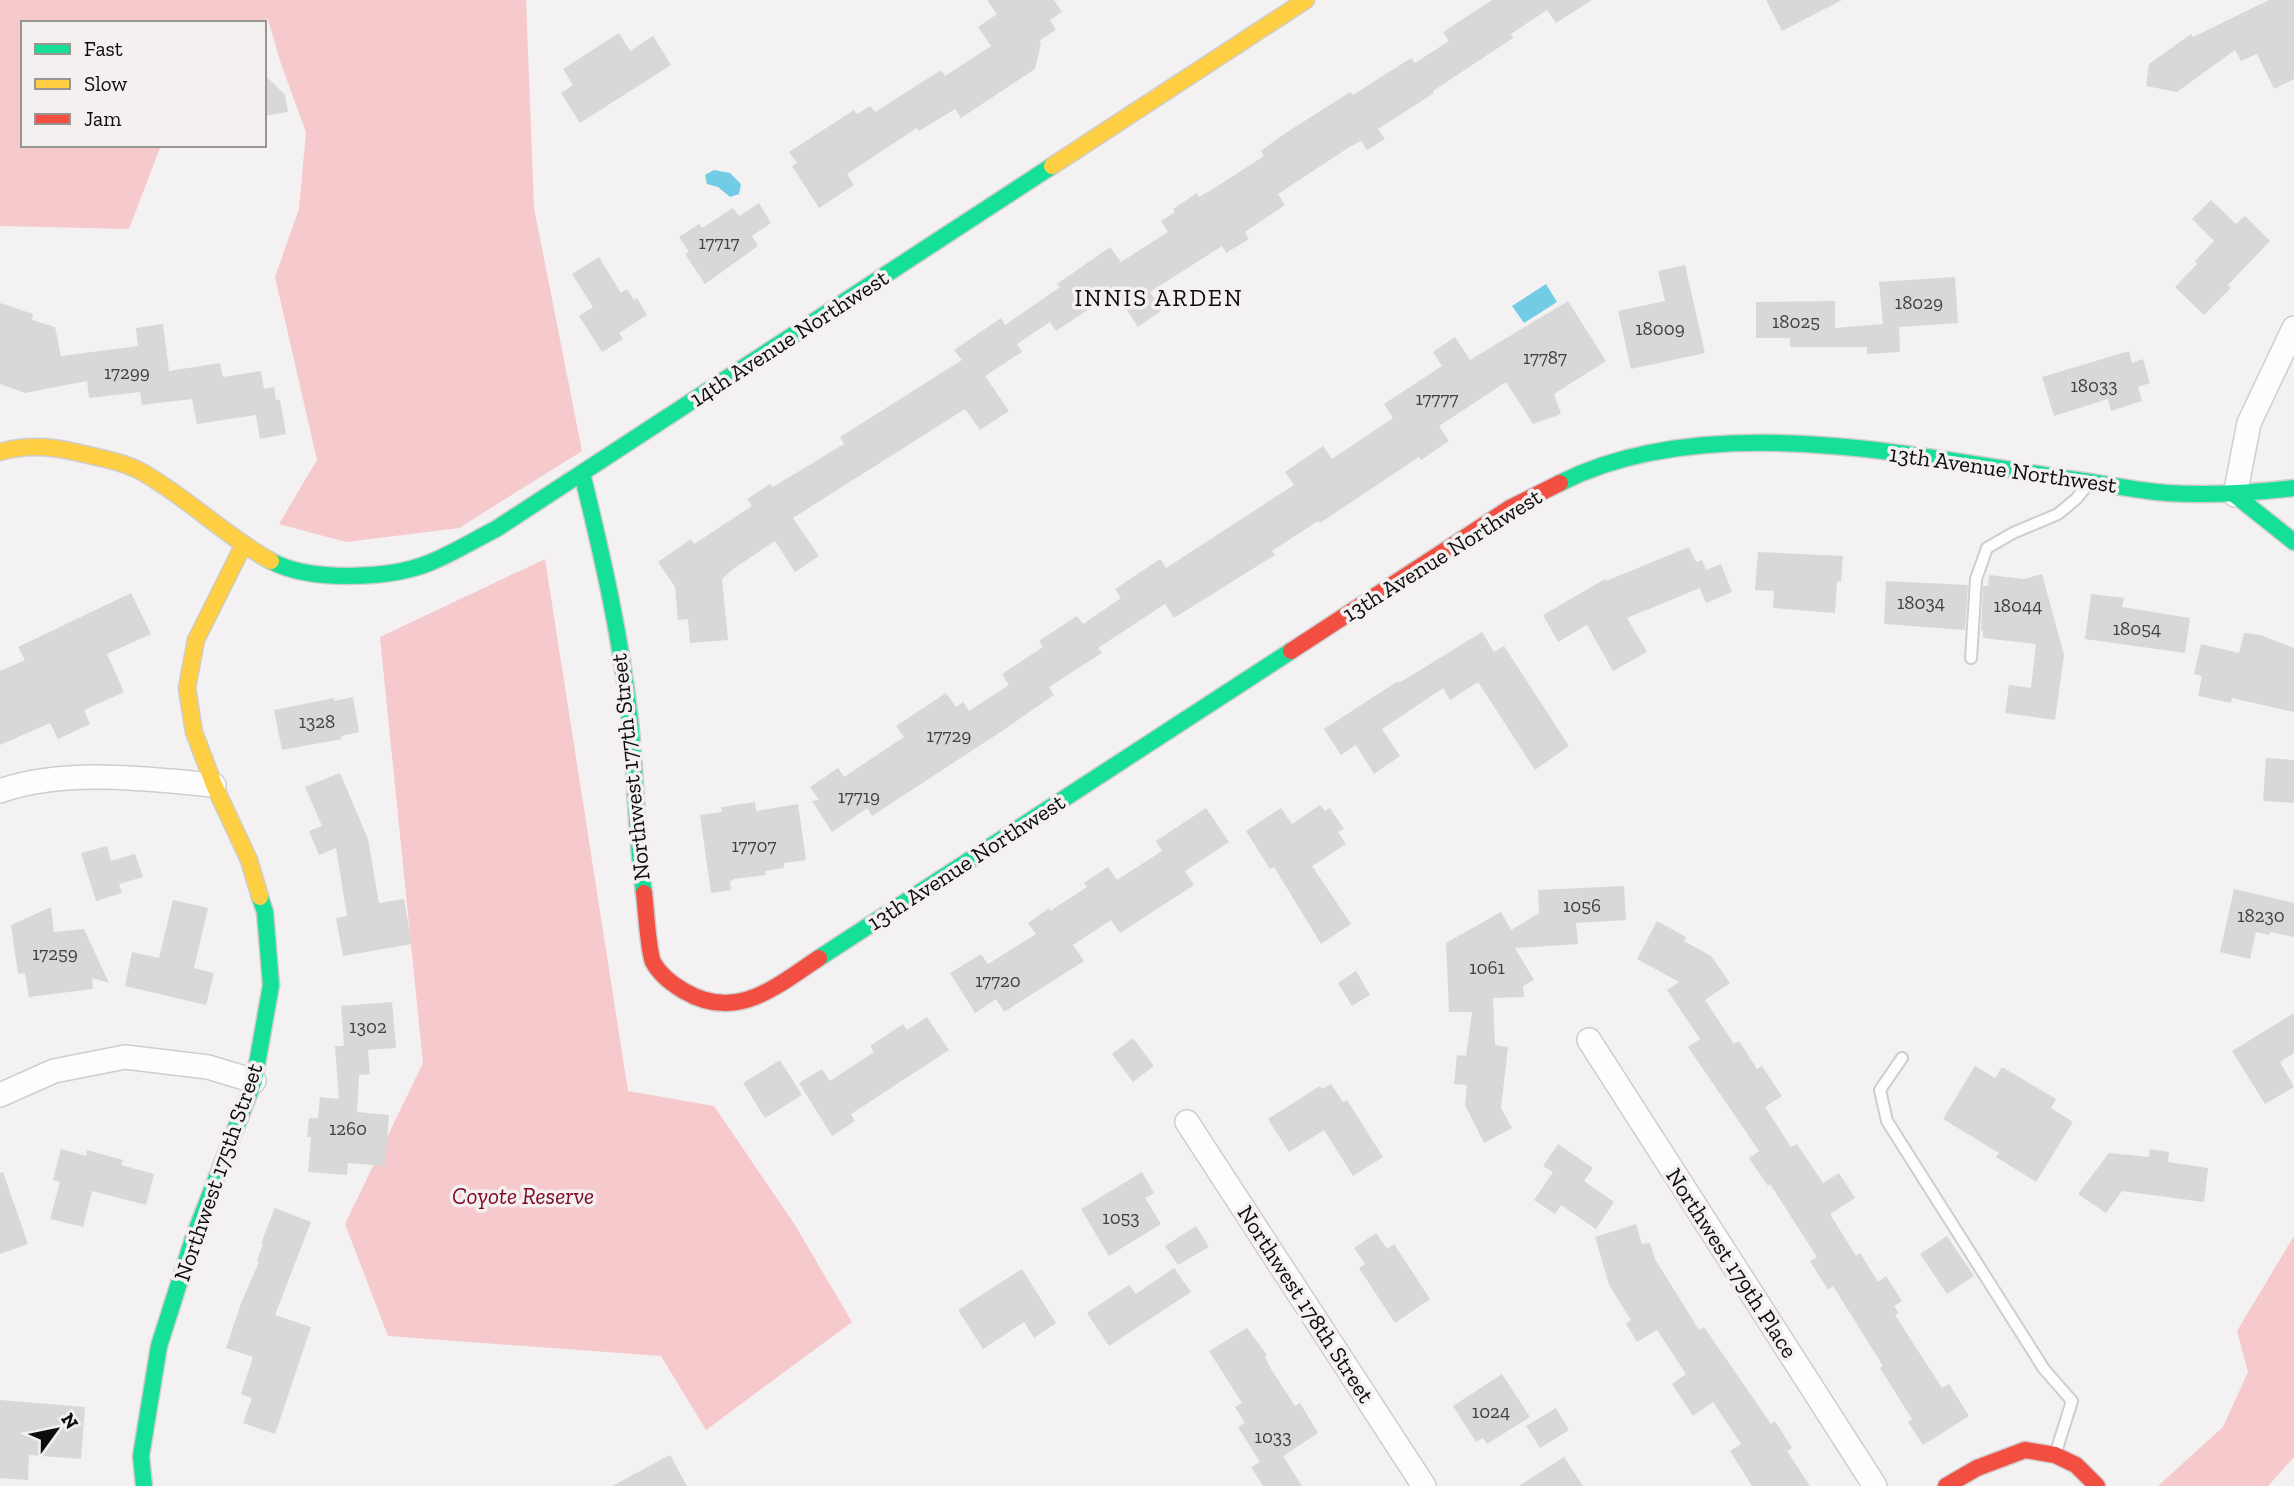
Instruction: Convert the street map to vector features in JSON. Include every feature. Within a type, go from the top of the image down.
[{"type":"street","name":"14th Avenue Northwest","points":[[0,452],[17,447],[57,448],[140,471],[243,546],[282,568],[324,574],[380,575],[428,564],[496,529],[1306,0]]},
{"type":"street","points":[[2294,328],[2249,423],[2235,495],[2294,542]]},
{"type":"street","name":"13th Avenue Northwest","points":[[700,1000],[727,1003],[760,997],[1510,508],[1578,474],[1648,453],[1712,443],[1776,443],[1862,449],[2165,493],[2235,495],[2294,488]]},
{"type":"street","name":"Northwest 177th Street","points":[[582,473],[605,567],[630,721],[639,859],[653,961],[669,982],[700,1000]]},
{"type":"street","name":"Northwest 175th Street","points":[[144,1486],[141,1455],[159,1346],[193,1239],[254,1081],[271,985],[265,912],[249,860],[214,785],[194,732],[187,688],[197,640],[243,546]]},
{"type":"street","points":[[0,791],[24,782],[118,776],[214,785]]},
{"type":"street","name":"Northwest 179th Place","points":[[1589,1040],[1875,1486]]},
{"type":"street","points":[[0,1096],[54,1071],[125,1057],[208,1067],[254,1081]]},
{"type":"street","name":"Northwest 178th Street","points":[[1187,1122],[1424,1486]]},
{"type":"street","points":[[1946,1486],[1977,1468],[2025,1450],[2055,1455],[2076,1465],[2097,1486]]},
{"type":"lane","points":[[1971,658],[1976,579],[1987,548],[2013,533],[2058,514],[2076,499],[2090,482]]},
{"type":"lane","points":[[1902,1058],[1880,1090],[1887,1121],[2045,1370],[2072,1401],[2055,1455]]},
{"type":"green space","points":[[0,0],[526,0],[534,208],[582,451],[459,528],[346,542],[279,524],[317,460],[275,277],[299,209],[306,132],[268,19],[21,21],[21,147],[160,147],[129,229],[0,226]]},
{"type":"green space","name":"Coyote Reserve","points":[[545,559],[628,1091],[714,1106],[795,1225],[852,1322],[706,1430],[661,1356],[388,1336],[345,1224],[423,1063],[380,637]]},
{"type":"green space","points":[[2294,1236],[2294,1457],[2268,1486],[2158,1486],[2223,1427],[2248,1372],[2237,1331]]},
{"type":"water","points":[[714,170],[730,173],[741,184],[739,194],[730,197],[718,187],[707,184],[705,175]]},
{"type":"water","points":[[1546,284],[1557,302],[1524,323],[1512,306]]},
{"type":"building","points":[[987,0],[1054,0],[1062,12],[1050,20],[1056,30],[1039,41],[1041,44],[1035,69],[961,118],[955,109],[919,131],[917,128],[847,174],[854,185],[819,208],[792,166],[797,163],[789,152],[854,110],[857,114],[870,106],[875,112],[941,70],[945,76],[991,46],[978,27],[997,14]]},
{"type":"building","points":[[1492,0],[1592,0],[1556,23],[1547,10],[1511,34],[1513,38],[1378,129],[1385,139],[1367,150],[1361,141],[1351,146],[1278,194],[1285,205],[1245,232],[1249,239],[1226,253],[1222,246],[1150,292],[1162,310],[1138,327],[1115,292],[1056,331],[1050,322],[1017,344],[1022,352],[985,376],[1009,411],[980,430],[965,409],[793,518],[819,556],[795,572],[775,541],[733,569],[722,579],[728,640],[690,643],[688,619],[678,620],[675,587],[658,562],[691,539],[694,544],[752,506],[747,499],[770,484],[773,487],[844,444],[840,437],[962,360],[954,350],[1001,318],[1005,325],[1060,287],[1057,284],[1110,247],[1121,262],[1168,232],[1161,221],[1175,212],[1173,209],[1197,193],[1199,197],[1264,156],[1261,151],[1281,136],[1350,92],[1353,95],[1411,58],[1415,63],[1449,41],[1443,32]]},
{"type":"building","points":[[1766,0],[1842,0],[1782,31]]},
{"type":"building","points":[[2269,0],[2294,0],[2294,79],[2274,89],[2257,54],[2241,61],[2235,50],[2177,92],[2146,86],[2149,64],[2191,34],[2193,37]]},
{"type":"building","points":[[619,33],[630,51],[653,36],[671,65],[580,123],[561,93],[573,85],[563,69]]},
{"type":"building","points":[[266,76],[285,95],[288,112],[266,116]]},
{"type":"building","points":[[2211,200],[2236,224],[2245,216],[2270,241],[2228,285],[2231,288],[2204,315],[2175,287],[2214,241],[2192,219]]},
{"type":"building","points":[[759,203],[771,223],[752,236],[758,246],[705,284],[685,254],[689,252],[679,237],[699,224],[702,228],[733,208],[739,216]]},
{"type":"building","points":[[599,257],[621,293],[627,289],[634,300],[637,298],[647,315],[619,333],[623,339],[602,352],[579,316],[593,307],[572,274]]},
{"type":"building","points":[[1685,265],[1705,353],[1631,369],[1618,311],[1665,301],[1658,271]]},
{"type":"building","points":[[1955,277],[1958,323],[1899,327],[1900,352],[1867,354],[1867,347],[1790,347],[1790,338],[1756,338],[1756,302],[1835,301],[1835,328],[1883,324],[1879,282]]},
{"type":"building","points":[[1568,301],[1606,361],[1554,394],[1561,414],[1533,424],[1506,382],[1439,426],[1449,441],[1421,460],[1419,457],[1320,523],[1318,521],[1272,551],[1275,555],[1174,618],[1165,604],[1098,648],[1102,653],[1049,687],[1054,695],[1005,729],[872,816],[867,808],[832,832],[812,801],[819,800],[810,787],[838,768],[844,777],[904,737],[896,726],[946,693],[956,707],[963,702],[969,711],[1009,685],[1002,674],[1043,647],[1039,641],[1077,616],[1083,624],[1121,598],[1115,589],[1160,559],[1166,568],[1294,485],[1285,472],[1323,446],[1332,459],[1393,418],[1384,404],[1442,366],[1433,352],[1455,337],[1470,360]]},
{"type":"building","points":[[0,303],[33,314],[32,320],[55,327],[61,356],[138,346],[136,328],[163,324],[169,371],[220,363],[223,377],[261,371],[264,389],[274,387],[276,400],[280,400],[286,434],[260,439],[256,415],[197,424],[192,399],[142,405],[140,392],[89,398],[87,381],[25,393],[0,384]]},
{"type":"building","points":[[2129,351],[2132,363],[2143,359],[2150,383],[2138,387],[2142,401],[2111,411],[2108,399],[2054,416],[2042,377]]},
{"type":"building","points":[[1689,547],[1696,562],[1702,560],[1706,570],[1721,564],[1732,592],[1706,603],[1700,588],[1627,618],[1647,652],[1613,671],[1587,625],[1558,642],[1543,615],[1605,579],[1606,581]]},
{"type":"building","points":[[1758,552],[1843,556],[1841,582],[1837,581],[1835,613],[1773,608],[1774,591],[1755,590]]},
{"type":"building","points":[[2042,574],[2064,655],[2055,720],[2005,713],[2009,685],[2031,688],[2036,644],[1983,638],[1981,631],[1983,586],[1988,586],[1989,575],[2024,579]]},
{"type":"building","points":[[1886,581],[1968,585],[1965,630],[1884,624]]},
{"type":"building","points":[[131,593],[151,634],[107,654],[124,692],[84,710],[90,724],[58,739],[50,723],[0,745],[0,671],[25,660],[18,647]]},
{"type":"building","points":[[2091,594],[2124,598],[2122,607],[2190,618],[2185,653],[2085,639]]},
{"type":"building","points":[[1482,632],[1494,652],[1504,646],[1569,746],[1535,770],[1478,682],[1450,700],[1443,688],[1382,729],[1400,756],[1374,774],[1356,745],[1341,755],[1324,729],[1398,681],[1399,683]]},
{"type":"building","points":[[2244,633],[2260,635],[2294,648],[2294,712],[2232,698],[2231,703],[2198,696],[2202,676],[2194,674],[2201,644],[2239,653]]},
{"type":"building","points":[[353,697],[359,732],[341,736],[342,739],[282,750],[274,710]]},
{"type":"building","points":[[2266,758],[2294,760],[2294,803],[2263,801]]},
{"type":"building","points":[[340,773],[368,839],[379,903],[404,899],[412,944],[343,956],[336,918],[347,916],[336,848],[319,855],[309,831],[322,826],[305,787]]},
{"type":"building","points":[[755,802],[756,811],[798,804],[806,860],[784,863],[784,868],[765,871],[766,875],[734,879],[730,882],[731,890],[711,893],[700,815],[722,812],[721,807]]},
{"type":"building","points":[[1320,805],[1325,811],[1330,808],[1344,829],[1338,832],[1346,844],[1312,866],[1351,924],[1321,944],[1274,867],[1270,869],[1246,831],[1281,808],[1292,824]]},
{"type":"building","points":[[1206,808],[1229,842],[1185,871],[1194,885],[1120,933],[1111,920],[1073,945],[1084,961],[1004,1012],[996,999],[975,1013],[950,973],[981,954],[988,964],[1036,934],[1028,923],[1087,887],[1084,883],[1108,867],[1117,880],[1162,851],[1156,841]]},
{"type":"building","points":[[107,846],[111,861],[135,854],[143,877],[119,884],[122,893],[96,901],[81,853]]},
{"type":"building","points":[[1624,886],[1626,920],[1576,923],[1578,944],[1515,948],[1534,980],[1523,986],[1524,997],[1493,998],[1495,1045],[1508,1047],[1501,1108],[1512,1128],[1484,1143],[1465,1105],[1467,1085],[1454,1084],[1457,1055],[1466,1056],[1472,1012],[1449,1012],[1446,943],[1501,912],[1511,930],[1539,913],[1538,890]]},
{"type":"building","points":[[2234,889],[2294,903],[2294,937],[2256,932],[2250,959],[2220,952]]},
{"type":"building","points":[[173,900],[208,908],[194,968],[214,973],[206,1005],[125,986],[132,952],[159,958]]},
{"type":"building","points":[[51,907],[54,932],[84,929],[109,983],[92,978],[93,989],[29,997],[25,973],[18,974],[11,925]]},
{"type":"building","points":[[1657,921],[1686,937],[1684,941],[1711,956],[1730,983],[1705,1000],[1734,1044],[1739,1041],[1757,1069],[1762,1066],[1782,1096],[1765,1107],[1791,1147],[1797,1144],[1823,1183],[1839,1173],[1855,1198],[1830,1214],[1856,1256],[1860,1253],[1878,1282],[1886,1276],[1902,1301],[1894,1306],[1899,1313],[1895,1315],[1942,1388],[1949,1384],[1969,1416],[1923,1445],[1908,1422],[1912,1419],[1880,1368],[1883,1366],[1833,1286],[1828,1290],[1810,1261],[1817,1257],[1770,1184],[1768,1186],[1749,1158],[1759,1151],[1688,1047],[1700,1039],[1667,990],[1679,982],[1637,959]]},
{"type":"building","points":[[1356,971],[1370,995],[1352,1006],[1338,983]]},
{"type":"building","points":[[392,1002],[396,1048],[368,1050],[370,1074],[359,1075],[357,1112],[389,1115],[385,1166],[348,1163],[347,1175],[308,1172],[311,1137],[307,1137],[309,1118],[318,1118],[320,1097],[339,1099],[335,1046],[344,1046],[341,1006]]},
{"type":"building","points":[[2294,1013],[2294,1053],[2280,1062],[2294,1087],[2265,1104],[2232,1051]]},
{"type":"building","points":[[927,1017],[949,1050],[851,1114],[855,1121],[832,1136],[799,1083],[822,1069],[830,1081],[874,1052],[870,1046],[903,1024],[907,1030]]},
{"type":"building","points":[[1133,1038],[1154,1066],[1133,1082],[1112,1054]]},
{"type":"building","points":[[780,1060],[802,1095],[765,1118],[743,1083]]},
{"type":"building","points":[[1975,1066],[1995,1078],[2002,1067],[2056,1099],[2051,1108],[2073,1122],[2036,1182],[1996,1157],[1999,1153],[1943,1119]]},
{"type":"building","points":[[1331,1084],[1343,1102],[1347,1100],[1383,1157],[1353,1176],[1324,1130],[1289,1152],[1268,1119],[1320,1086],[1322,1089]]},
{"type":"building","points":[[1558,1144],[1593,1168],[1584,1181],[1614,1202],[1596,1229],[1561,1205],[1555,1214],[1534,1200],[1553,1172],[1543,1166]]},
{"type":"building","points":[[61,1149],[86,1156],[87,1150],[123,1160],[121,1165],[154,1174],[146,1205],[92,1191],[83,1227],[50,1219],[60,1182],[53,1180]]},
{"type":"building","points":[[2150,1149],[2169,1152],[2168,1162],[2208,1168],[2204,1202],[2122,1191],[2106,1213],[2078,1194],[2109,1153],[2149,1157]]},
{"type":"building","points":[[3,1172],[28,1244],[0,1254],[0,1173]]},
{"type":"building","points":[[1142,1172],[1154,1193],[1145,1198],[1161,1224],[1109,1256],[1081,1209]]},
{"type":"building","points":[[275,1208],[311,1222],[275,1315],[311,1327],[275,1434],[243,1423],[252,1398],[241,1394],[253,1357],[226,1348],[241,1303],[259,1262],[261,1243]]},
{"type":"building","points":[[1636,1224],[1642,1244],[1650,1243],[1655,1259],[1699,1330],[1704,1327],[1771,1424],[1775,1421],[1792,1448],[1787,1451],[1810,1486],[1752,1486],[1730,1451],[1741,1444],[1713,1402],[1693,1416],[1672,1384],[1686,1374],[1657,1330],[1637,1342],[1626,1324],[1631,1320],[1609,1285],[1595,1237]]},
{"type":"building","points":[[1196,1226],[1209,1247],[1178,1265],[1165,1246]]},
{"type":"building","points":[[1376,1233],[1387,1249],[1394,1244],[1430,1299],[1395,1323],[1359,1268],[1365,1264],[1354,1248]]},
{"type":"building","points":[[1947,1236],[1974,1276],[1947,1294],[1920,1254]]},
{"type":"building","points":[[1174,1268],[1191,1292],[1109,1346],[1087,1313],[1129,1285],[1136,1294]]},
{"type":"building","points":[[1022,1269],[1056,1323],[1034,1338],[1024,1322],[983,1349],[958,1310]]},
{"type":"building","points":[[1247,1328],[1267,1355],[1265,1357],[1271,1369],[1295,1406],[1300,1403],[1318,1433],[1283,1456],[1302,1486],[1263,1486],[1251,1467],[1260,1462],[1238,1427],[1245,1423],[1235,1407],[1242,1403],[1209,1351]]},
{"type":"building","points":[[1502,1374],[1530,1417],[1487,1444],[1483,1438],[1476,1442],[1453,1406]]},
{"type":"building","points":[[0,1400],[85,1407],[81,1459],[29,1455],[28,1480],[0,1478]]},
{"type":"building","points":[[1556,1408],[1569,1430],[1540,1448],[1526,1426]]},
{"type":"building","points":[[670,1455],[687,1486],[612,1486]]},
{"type":"building","points":[[1564,1457],[1583,1486],[1519,1486]]},
{"type":"traffic: fast","points":[[271,561],[287,568],[327,575],[371,575],[412,568],[455,551],[496,529],[1052,166]]},
{"type":"traffic: fast","points":[[1560,483],[1619,460],[1683,447],[1749,443],[1887,451],[2167,493],[2230,494],[2294,488]]},
{"type":"traffic: fast","points":[[582,473],[622,658],[632,742],[644,893]]},
{"type":"traffic: fast","points":[[2235,495],[2294,542]]},
{"type":"traffic: fast","points":[[819,958],[1291,651]]},
{"type":"traffic: fast","points":[[144,1486],[141,1456],[159,1346],[193,1239],[254,1081],[271,985],[265,912],[260,897]]},
{"type":"traffic: slow","points":[[1052,166],[1306,0]]},
{"type":"traffic: slow","points":[[0,452],[28,447],[56,448],[134,468],[159,482],[271,561]]},
{"type":"traffic: slow","points":[[243,546],[196,640],[187,688],[194,732],[214,785],[249,860],[260,897]]},
{"type":"traffic: jam","points":[[1291,651],[1510,508],[1560,483]]},
{"type":"traffic: jam","points":[[644,893],[653,962],[671,982],[703,1000],[721,1003],[755,997],[787,980],[819,958]]},
{"type":"traffic: jam","points":[[1946,1486],[1977,1468],[2025,1450],[2055,1455],[2076,1465],[2097,1486]]},
{"type":"district","name":"INNIS ARDEN","points":[[1159,297]]}]
